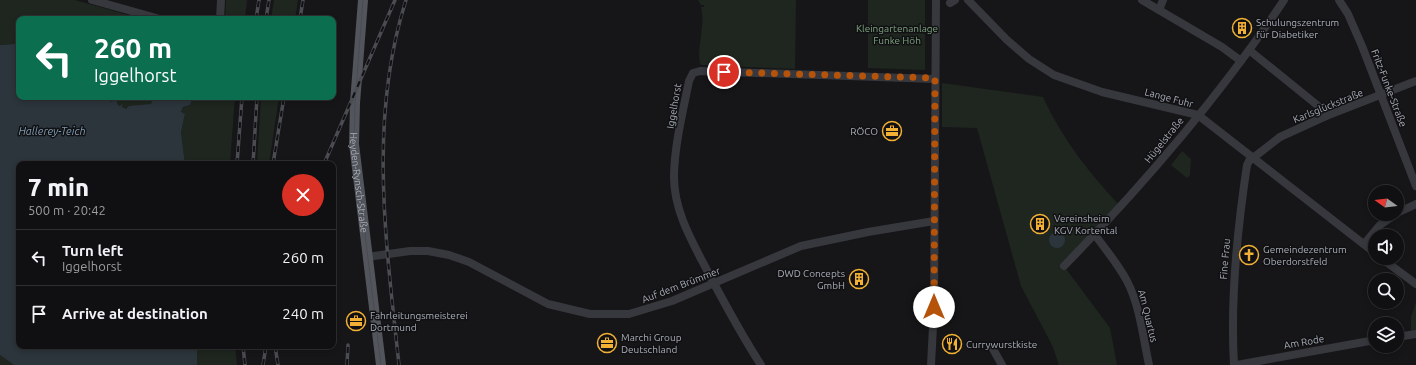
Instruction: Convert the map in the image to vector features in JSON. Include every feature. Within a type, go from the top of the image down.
[{"type":"main road","name":"Heyden-Rynsch-Straße","points":[[363,0],[355,103],[354,144],[381,365]]},
{"type":"street","points":[[92,0],[149,16]]},
{"type":"street","points":[[220,16],[222,0]]},
{"type":"street","points":[[931,365],[934,307],[936,0]]},
{"type":"street","name":"Lange Fuhr","points":[[968,0],[1007,40],[1029,59],[1054,75],[1102,92],[1198,115],[1368,247]]},
{"type":"street","points":[[1142,0],[1222,47],[1241,61]]},
{"type":"street","points":[[1159,10],[1163,0]]},
{"type":"street","name":"Hügelstraße","points":[[1064,266],[1132,195],[1241,61],[1284,0]]},
{"type":"street","name":"Fritz-Funke-Straße","points":[[1339,0],[1348,14],[1416,186]]},
{"type":"street","points":[[1249,50],[1322,109],[1326,116]]},
{"type":"street","name":"Iggelhorst","points":[[761,365],[745,341],[683,223],[675,191],[676,158],[689,81],[693,73],[700,71],[806,73],[935,78]]},
{"type":"street","name":"Karlsglückstraße","points":[[1253,158],[1280,137],[1326,116],[1416,81]]},
{"type":"street","name":"Fine Frau","points":[[1234,365],[1232,326],[1234,263],[1247,165],[1253,158]]},
{"type":"street","points":[[1404,210],[1416,204]]},
{"type":"street","name":"Auf dem Brümmer","points":[[367,257],[410,251],[428,251],[449,255],[469,262],[546,303],[569,310],[590,314],[629,314],[649,309],[714,284],[792,249],[812,243],[934,221]]},
{"type":"street","points":[[1364,244],[1380,225],[1386,221]]},
{"type":"street","name":"Am Quartus","points":[[1094,235],[1116,263],[1133,295],[1149,365]]},
{"type":"street","points":[[1390,265],[1416,284]]},
{"type":"street","points":[[1404,335],[1416,334]]},
{"type":"street","name":"Am Rode","points":[[1237,365],[1368,341]]},
{"type":"street","points":[[993,349],[1002,365]]},
{"type":"green space","points":[[0,0],[75,0],[131,16],[16,16],[16,43],[0,45]]},
{"type":"green space","points":[[226,0],[247,0],[245,16],[225,16]]},
{"type":"green space","points":[[274,0],[298,0],[295,16],[271,16]]},
{"type":"green space","points":[[698,0],[796,0],[795,69],[701,65],[699,54],[702,22],[701,7],[704,7],[704,5],[701,5]]},
{"type":"green space","name":"Kleingartenanlage Funke Höh","points":[[868,0],[925,0],[925,70],[868,68]]},
{"type":"green space","points":[[942,83],[1043,97],[1068,142],[1098,182],[1121,207],[1064,266],[1110,328],[1117,365],[1059,365],[1053,347],[1021,286],[977,128],[942,127]]},
{"type":"green space","points":[[110,100],[160,100],[152,101],[151,104],[126,109],[122,107],[123,103],[120,106],[118,105],[117,101],[111,102]]},
{"type":"green space","points":[[192,100],[195,101],[194,100],[235,100],[230,161],[185,161],[181,132],[185,114],[181,113],[183,107],[190,105]]},
{"type":"green space","points":[[261,100],[279,100],[269,161],[257,161]]},
{"type":"green space","points":[[1182,151],[1191,159],[1190,175],[1187,178],[1171,165]]},
{"type":"green space","points":[[1416,302],[1416,330],[1411,331],[1411,317]]},
{"type":"green space","points":[[197,349],[235,349],[237,365],[197,365]]},
{"type":"green space","points":[[0,355],[14,365],[0,365]]},
{"type":"water","name":"Hallerey-Teich","points":[[16,43],[16,100],[110,100],[111,102],[116,100],[118,105],[120,106],[123,103],[122,107],[126,109],[129,106],[151,104],[152,101],[192,100],[190,105],[183,107],[181,112],[185,114],[181,132],[185,161],[16,161],[16,349],[197,349],[197,365],[14,365],[0,355],[0,45]]},
{"type":"water","points":[[1057,232],[1064,237],[1065,240],[1060,247],[1057,248],[1050,243],[1049,240],[1054,233]]},
{"type":"tram line","points":[[363,0],[355,103],[354,144],[381,365]]},
{"type":"railway","points":[[256,16],[259,0]]},
{"type":"railway","points":[[266,16],[269,0]]},
{"type":"railway","points":[[300,16],[303,0]]},
{"type":"railway","points":[[325,161],[395,0]]},
{"type":"railway","points":[[399,365],[389,273],[383,181],[387,90],[394,45],[406,0]]},
{"type":"railway","points":[[237,161],[242,100]]},
{"type":"railway","points":[[253,161],[257,100]]},
{"type":"railway","points":[[273,161],[284,100]]},
{"type":"railway","points":[[347,365],[348,345]]},
{"type":"railway","points":[[243,349],[245,365]]},
{"type":"railway","points":[[263,365],[266,349]]},
{"type":"railway","points":[[275,349],[278,365]]},
{"type":"place","name":"Schulungszentrum für Diabetiker","points":[[1242,28]]},
{"type":"place","name":"RÖCO","points":[[892,131]]},
{"type":"place","name":"Vereinsheim KGV Kortental","points":[[1040,224]]},
{"type":"place","name":"Gemeindezentrum Oberdorstfeld","points":[[1249,255]]},
{"type":"place","name":"DWD Concepts GmbH","points":[[859,279]]},
{"type":"place","name":"Fahrleitungsmeisterei Dortmund","points":[[356,321]]},
{"type":"place","name":"Marchi Group Deutschland","points":[[607,343]]},
{"type":"place","name":"Currywurstkiste","points":[[952,344]]},
{"type":"route","points":[[724,72],[806,73],[935,78],[934,307]]}]
